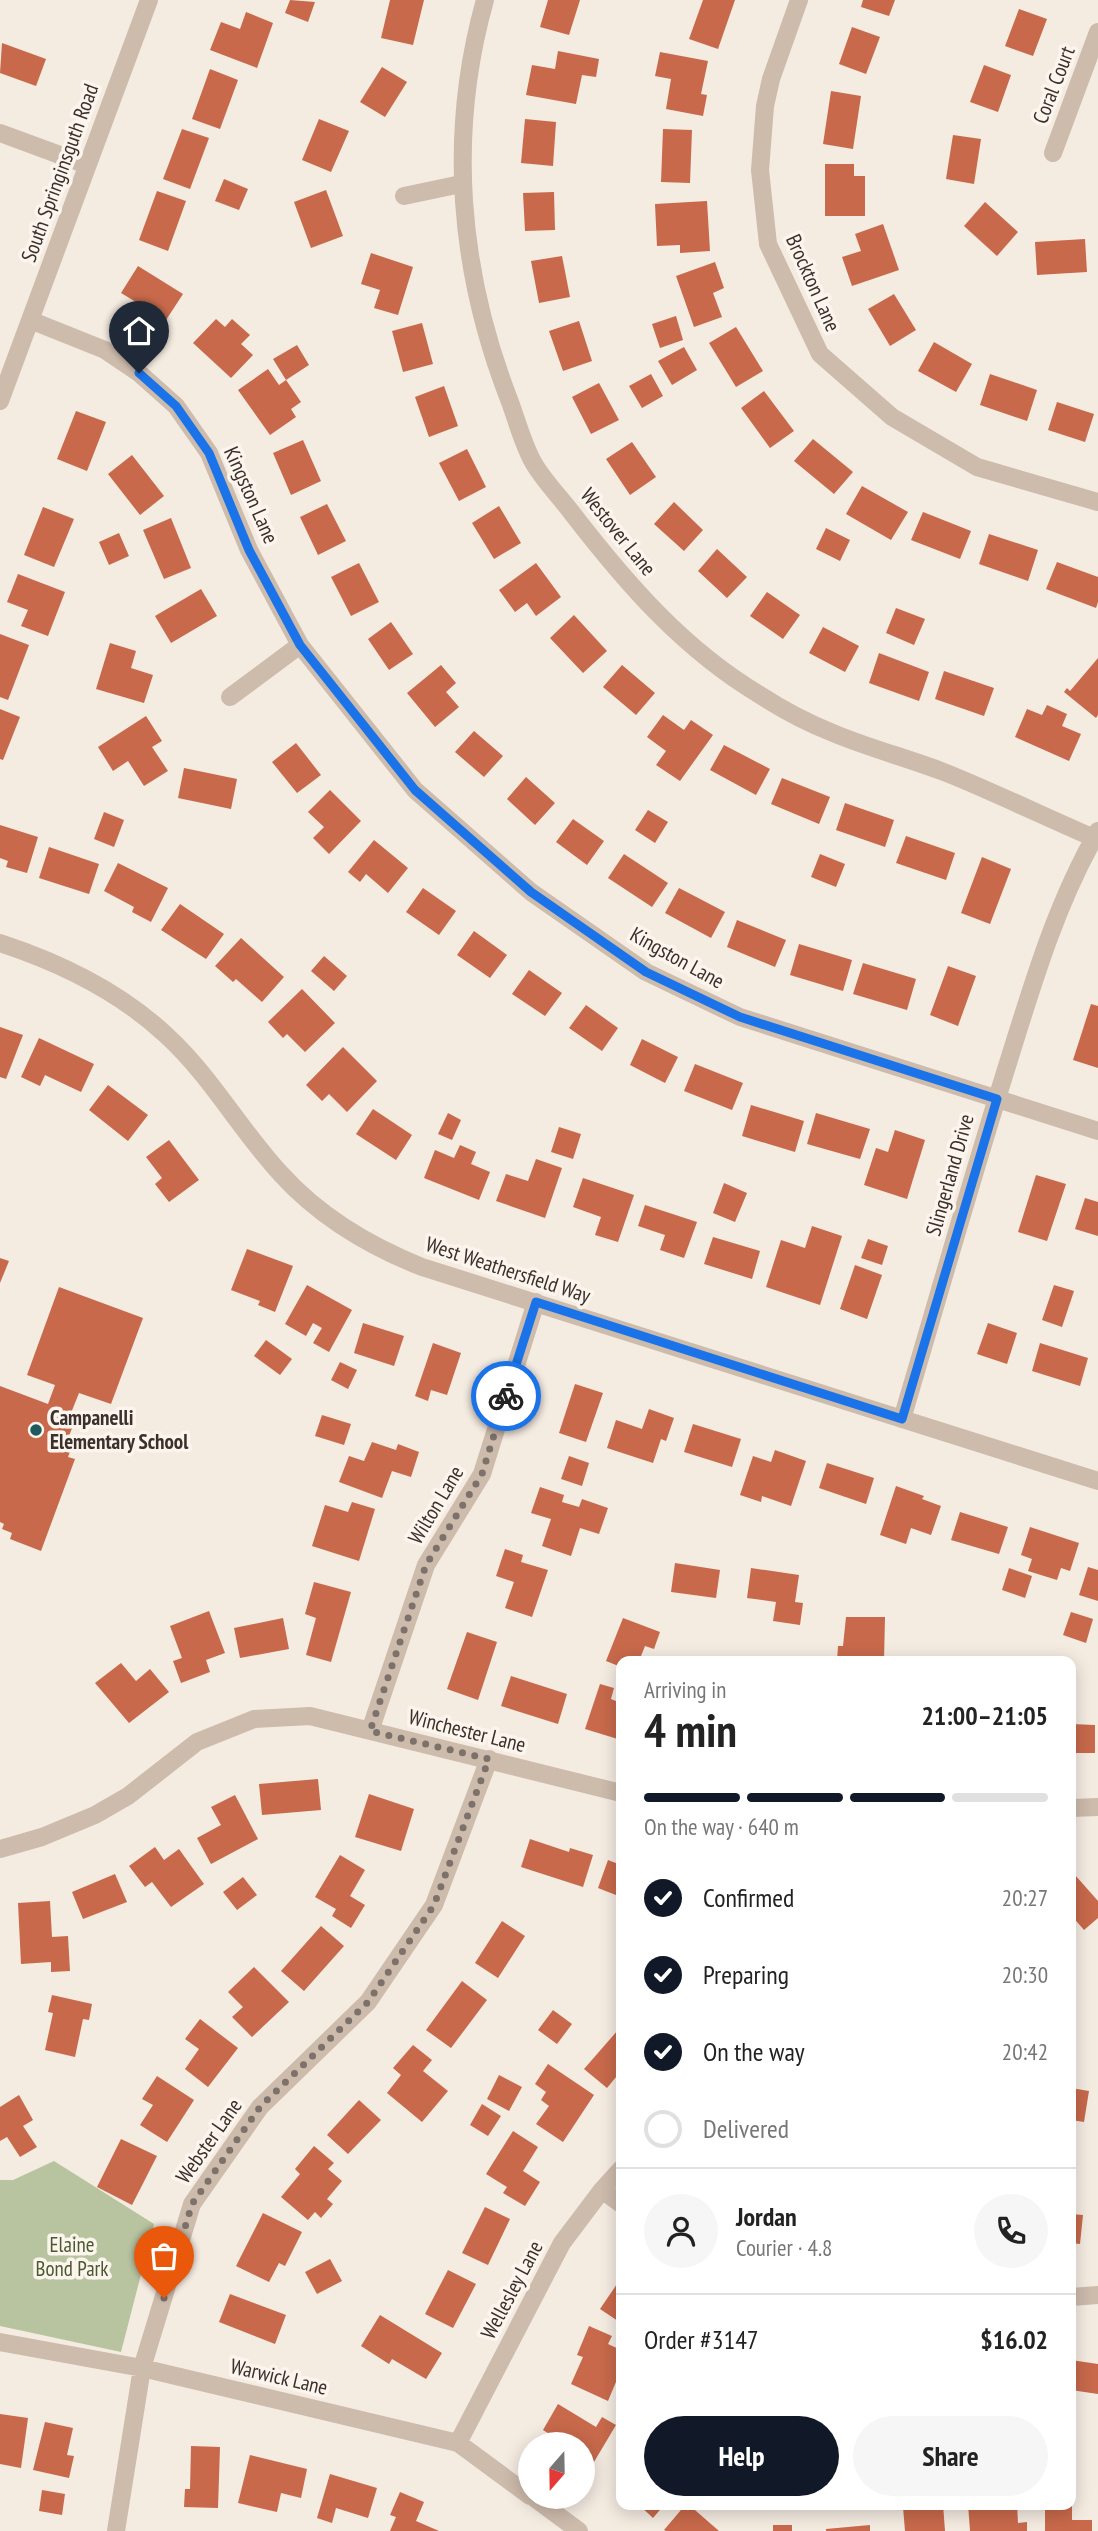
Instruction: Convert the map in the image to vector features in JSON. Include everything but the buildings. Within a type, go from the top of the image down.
[{"type":"street","name":"South Springinsguth Road","points":[[0,401],[149,0]]},
{"type":"street","name":"Westover Lane","points":[[485,0],[472,54],[461,184],[467,249],[477,302],[495,363],[533,462],[612,564],[666,624],[722,670],[789,712],[831,733],[948,774],[1096,834]]},
{"type":"street","name":"Brockton Lane","points":[[799,0],[769,88],[760,170],[768,244],[820,354],[892,417],[977,467],[1098,502]]},
{"type":"street","name":"Coral Court","points":[[1053,153],[1098,32]]},
{"type":"street","points":[[0,133],[87,165]]},
{"type":"street","points":[[404,196],[461,184]]},
{"type":"street","name":"Kingston Lane","points":[[30,320],[105,350],[139,373],[176,406],[209,453],[249,550],[300,645],[415,790],[531,892],[646,972],[740,1017],[1098,1131]]},
{"type":"street","points":[[230,697],[300,645]]},
{"type":"street","name":"Slingerland Drive","points":[[902,1419],[1049,933],[1073,876],[1096,834]]},
{"type":"street","name":"West Weathersfield Way","points":[[0,943],[81,975],[130,1006],[165,1034],[190,1059],[280,1174],[338,1224],[392,1255],[422,1267],[1098,1481]]},
{"type":"street","name":"Wilton Lane","points":[[370,1731],[426,1565],[482,1474],[536,1302]]},
{"type":"street","name":"Winchester Lane","points":[[0,1849],[42,1837],[95,1815],[128,1796],[197,1742],[254,1719],[310,1716],[616,1792]]},
{"type":"street","name":"Webster Lane","points":[[116,2531],[142,2368],[192,2204],[260,2107],[368,2002],[427,1916],[434,1905],[489,1759]]},
{"type":"street","points":[[1076,1808],[1098,1807]]},
{"type":"street","name":"Wellesley Lane","points":[[458,2443],[562,2243],[616,2175]]},
{"type":"street","points":[[602,2190],[616,2200]]},
{"type":"street","points":[[1076,2297],[1098,2295]]},
{"type":"street","name":"Warwick Lane","points":[[0,2342],[142,2368],[458,2443],[518,2487]]},
{"type":"street","name":"Warwick Lane","points":[[550,2510],[579,2531]]},
{"type":"green space","name":"Elaine Bond Park","points":[[54,2161],[154,2224],[121,2352],[0,2326],[0,2180],[13,2180]]},
{"type":"way so far","points":[[164,2298],[192,2204],[260,2107],[368,2002],[434,1905],[462,1832],[489,1759],[370,1731],[426,1565],[482,1474],[506,1396]]},
{"type":"place","name":"Campanelli Elementary School","points":[[36,1430]]},
{"type":"route","points":[[139,373],[176,406],[209,453],[249,550],[300,645],[415,790],[531,892],[646,972],[740,1017],[997,1099],[902,1419],[536,1302],[506,1396]]}]
